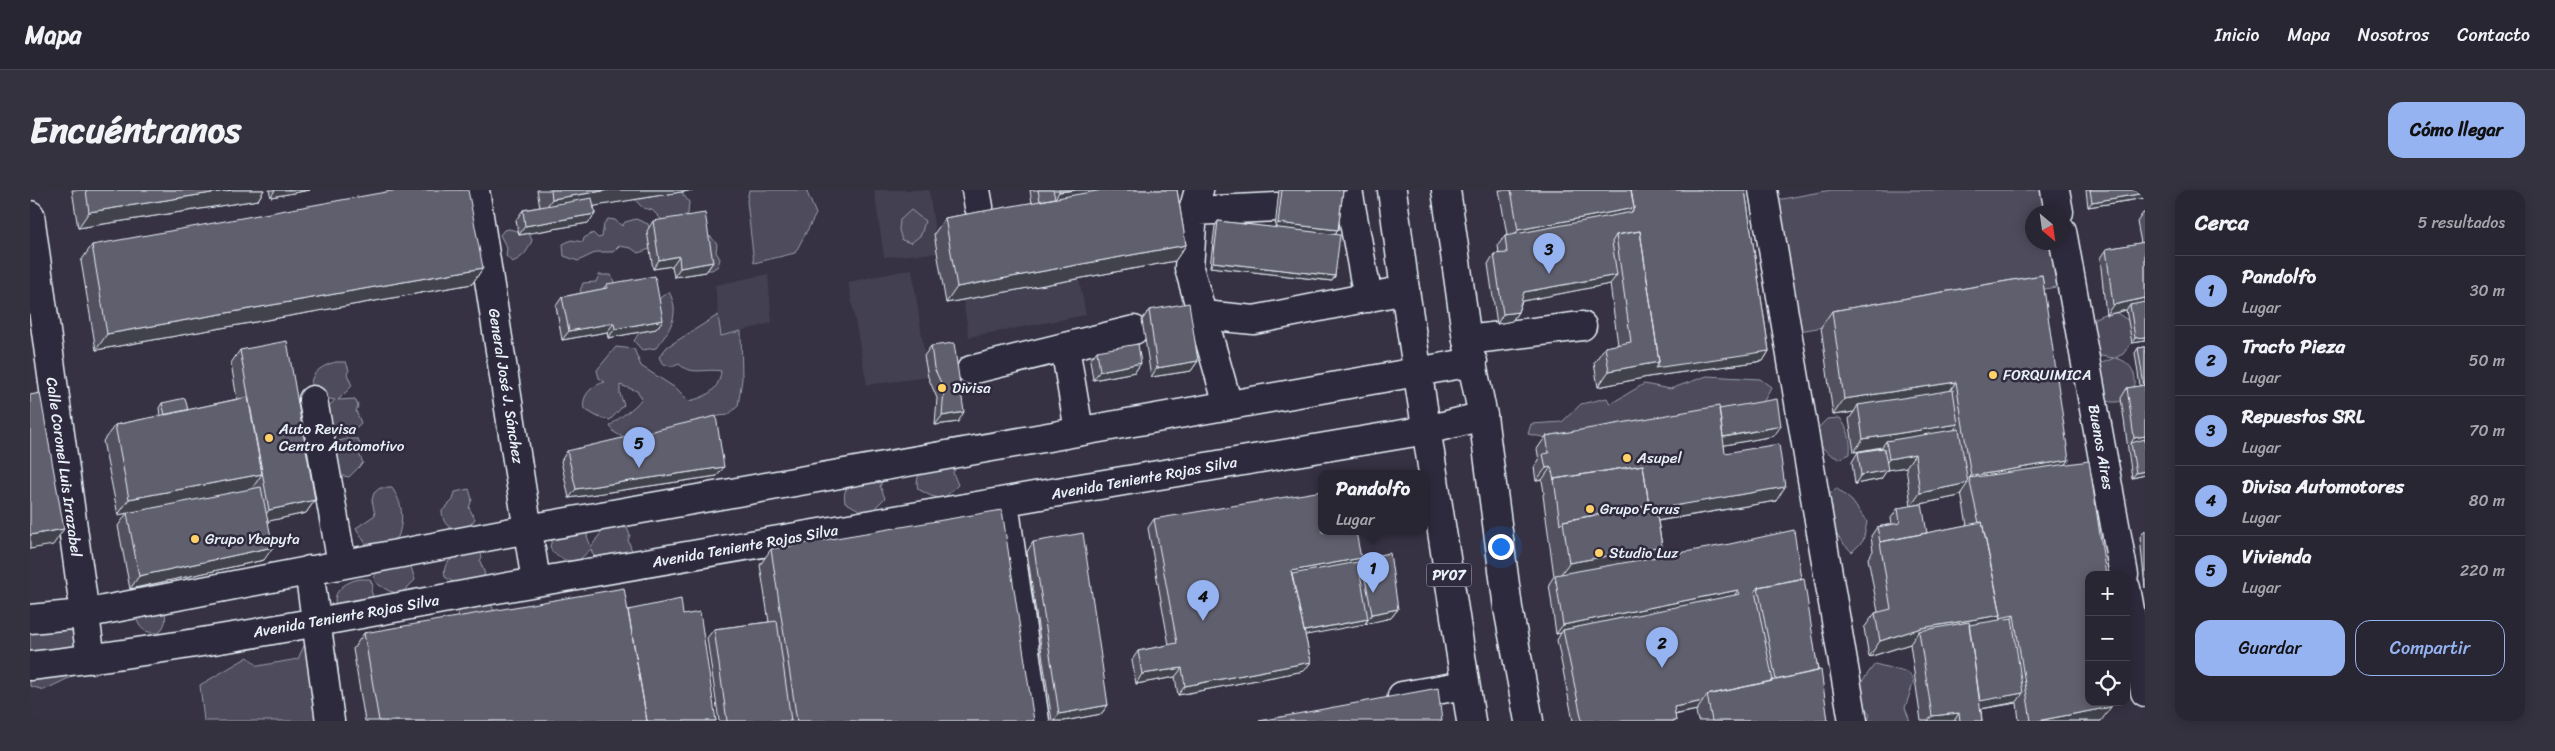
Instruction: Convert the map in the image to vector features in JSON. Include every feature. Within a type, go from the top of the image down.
[{"type":"main road","name":"General José J. Sánchez","points":[[475,190],[536,582]]},
{"type":"main road","name":"PY07","points":[[1392,190],[1405,290],[1419,370],[1470,721]]},
{"type":"main road","points":[[1446,190],[1470,351],[1471,419],[1529,721]]},
{"type":"main road","points":[[1763,190],[1853,721]]},
{"type":"main road","points":[[2055,190],[2058,205]]},
{"type":"main road","points":[[1346,200],[1368,298]]},
{"type":"main road","points":[[1228,405],[1189,268],[1196,201],[1277,207]]},
{"type":"main road","name":"Calle Coronel Luis Irrazabel","points":[[30,214],[83,614],[91,659]]},
{"type":"main road","name":"Buenos Aires","points":[[2065,250],[2123,571]]},
{"type":"main road","points":[[1203,316],[1254,320],[1405,290]]},
{"type":"main road","points":[[30,619],[83,614],[528,529],[1419,370],[1470,351],[1582,326]]},
{"type":"main road","points":[[971,370],[1134,330]]},
{"type":"main road","points":[[1065,347],[1079,431]]},
{"type":"main road","points":[[313,400],[342,564]]},
{"type":"main road","name":"Avenida Teniente Rojas Silva","points":[[30,666],[91,659],[316,622],[536,582],[1427,430],[1471,419]]},
{"type":"main road","points":[[1004,502],[1035,721]]},
{"type":"main road","points":[[309,570],[330,721]]},
{"type":"main road","points":[[2130,610],[2145,692]]},
{"type":"main road","points":[[1377,700],[1465,685]]},
{"type":"shaded area","points":[[690,190],[682,193],[689,202],[688,214],[667,225],[652,210],[643,208],[634,199]]},
{"type":"shaded area","points":[[749,190],[806,190],[816,214],[795,253],[754,263],[747,201]]},
{"type":"shaded area","points":[[874,190],[929,190],[938,253],[884,257]]},
{"type":"shaded area","points":[[1831,190],[2052,190],[2054,205],[2025,205],[2025,250],[2059,250],[2062,286],[1794,332],[1777,200]]},
{"type":"shaded area","points":[[911,210],[925,221],[921,235],[911,243],[902,240],[899,230],[900,220]]},
{"type":"shaded area","points":[[608,219],[615,220],[622,226],[625,222],[636,219],[648,224],[652,238],[650,249],[638,253],[631,248],[619,246],[613,252],[597,252],[578,261],[564,256],[563,244],[571,240],[583,242],[584,238],[593,233],[598,238],[602,237],[604,224]]},
{"type":"shaded area","points":[[509,229],[529,234],[532,240],[525,254],[512,262],[506,256],[507,248],[500,235],[504,230]]},
{"type":"shaded area","points":[[703,235],[711,237],[717,244],[716,252],[720,259],[718,266],[712,270],[705,270]]},
{"type":"shaded area","points":[[912,269],[928,377],[867,385],[848,282]]},
{"type":"shaded area","points":[[768,274],[772,323],[721,336],[715,285]]},
{"type":"shaded area","points":[[599,275],[611,275],[614,282],[610,288],[584,298],[580,291],[583,283],[596,282]]},
{"type":"shaded area","points":[[1079,279],[1086,315],[969,337],[963,300]]},
{"type":"shaded area","points":[[669,292],[674,315],[666,335],[656,348],[642,350],[634,341],[661,297]]},
{"type":"shaded area","points":[[2109,312],[2117,313],[2129,321],[2132,342],[2123,354],[2115,358],[2125,362],[2135,376],[2135,385],[2132,393],[2126,399],[2118,402],[2106,401],[2096,369],[2100,364],[2114,358],[2101,356],[2095,351],[2091,324],[2095,318]]},
{"type":"shaded area","points":[[718,315],[721,336],[741,331],[742,379],[738,406],[728,415],[718,416],[710,426],[649,432],[644,429],[622,437],[614,432],[610,426],[642,398],[637,391],[620,385],[620,394],[624,405],[610,420],[598,417],[584,409],[584,399],[589,391],[605,382],[599,378],[597,370],[616,347],[634,349],[641,366],[677,389],[689,401],[707,395],[718,383],[721,371],[694,371],[684,368],[679,364],[670,366],[662,363],[659,357],[667,347]]},
{"type":"shaded area","points":[[346,362],[349,370],[347,374],[352,386],[338,400],[355,399],[358,406],[356,411],[361,423],[346,437],[336,434],[330,429],[322,413],[335,400],[325,398],[312,390],[311,384],[317,371],[326,365]]},
{"type":"shaded area","points":[[1707,376],[1760,379],[1771,387],[1760,409],[1547,438],[1528,434],[1531,424],[1562,422],[1581,404],[1607,398],[1610,404],[1644,384],[1670,389]]},
{"type":"shaded area","points":[[1840,418],[1849,435],[1850,454],[1839,459],[1823,448],[1818,441],[1815,431],[1827,419]]},
{"type":"shaded area","points":[[358,439],[361,447],[358,451],[363,463],[349,477],[337,475],[334,442]]},
{"type":"shaded area","points":[[953,461],[955,469],[953,473],[958,485],[943,499],[931,496],[918,489],[917,482],[919,476],[927,468]]},
{"type":"shaded area","points":[[880,474],[882,482],[880,486],[885,498],[871,512],[859,510],[845,502],[844,495],[846,489],[855,481]]},
{"type":"shaded area","points":[[380,488],[392,488],[396,494],[402,518],[400,531],[398,537],[384,544],[366,544],[356,528],[375,515],[372,500],[374,493]]},
{"type":"shaded area","points":[[1836,488],[1852,501],[1867,522],[1863,541],[1852,552],[1836,534],[1829,514],[1826,498]]},
{"type":"shaded area","points":[[469,489],[472,499],[469,508],[475,519],[465,532],[456,530],[446,524],[442,511],[453,500],[455,492]]},
{"type":"shaded area","points":[[616,527],[627,528],[630,535],[628,540],[632,551],[599,558],[593,555],[591,549],[577,562],[565,560],[552,552],[550,546],[553,538],[589,532],[587,536],[591,547],[603,530]]},
{"type":"shaded area","points":[[480,550],[482,557],[480,561],[485,574],[471,588],[458,585],[445,577],[444,570],[450,560]]},
{"type":"shaded area","points":[[413,563],[411,567],[415,580],[401,594],[389,591],[376,583],[374,578],[377,570]]},
{"type":"shaded area","points":[[360,579],[370,579],[373,586],[371,591],[376,603],[336,606],[335,601],[338,591],[345,584]]},
{"type":"shaded area","points":[[487,597],[495,612],[457,621],[463,606]]},
{"type":"shaded area","points":[[164,609],[165,621],[159,633],[141,628],[136,616]]},
{"type":"shaded area","points":[[65,613],[89,655],[71,677],[44,690],[30,686],[30,616]]},
{"type":"shaded area","points":[[307,639],[332,642],[337,656],[342,714],[332,721],[204,721],[200,685],[248,657],[258,666],[298,659]]},
{"type":"shaded area","points":[[1875,664],[1909,673],[1914,681],[1905,708],[1910,721],[1868,721],[1870,714],[1856,698],[1857,688]]},
{"type":"building","points":[[86,190],[231,190],[89,212]]},
{"type":"building","points":[[397,190],[468,190],[483,268],[107,334],[92,245]]},
{"type":"building","points":[[551,190],[609,190],[552,199]]},
{"type":"building","points":[[1038,190],[1053,190],[1055,198],[1040,201]]},
{"type":"building","points":[[1059,190],[1075,190],[1059,192]]},
{"type":"building","points":[[1102,190],[1177,190],[1186,245],[957,287],[945,218]]},
{"type":"building","points":[[1282,190],[1343,190],[1338,230],[1278,223]]},
{"type":"building","points":[[1511,190],[1631,190],[1634,208],[1518,230]]},
{"type":"building","points":[[1631,190],[1745,190],[1769,351],[1655,368],[1659,362],[1640,231],[1616,235],[1612,242],[1617,275],[1524,292],[1518,312],[1503,314],[1494,254],[1507,253],[1505,236],[1632,212],[1634,208]]},
{"type":"building","points":[[2090,190],[2145,190],[2145,193],[2092,202]]},
{"type":"building","points":[[592,198],[595,214],[525,226],[523,210]]},
{"type":"building","points":[[705,213],[713,262],[680,268],[679,256],[659,260],[653,221]]},
{"type":"building","points":[[1218,221],[1340,235],[1335,276],[1213,262]]},
{"type":"building","points":[[1640,231],[1659,362],[1609,371],[1605,347],[1631,342],[1616,235]]},
{"type":"building","points":[[2145,242],[2145,298],[2113,305],[2106,249]]},
{"type":"building","points":[[2042,275],[2069,460],[1971,476],[1956,382],[1844,399],[1832,311]]},
{"type":"building","points":[[655,276],[663,320],[615,329],[614,323],[569,331],[562,297],[607,288],[607,284]]},
{"type":"building","points":[[2145,302],[2145,337],[2135,338],[2130,305]]},
{"type":"building","points":[[1189,303],[1198,361],[1157,368],[1149,310]]},
{"type":"building","name":"Auto Revisa Centro Automotivo","points":[[287,341],[315,500],[269,510],[240,350]]},
{"type":"building","points":[[954,343],[964,412],[942,416],[944,389],[934,368],[931,346]]},
{"type":"building","points":[[1138,344],[1141,363],[1100,371],[1097,351]]},
{"type":"building","points":[[2145,347],[2145,385],[2144,386],[2138,348]]},
{"type":"building","points":[[2145,385],[2145,436],[2134,438],[2127,388]]},
{"type":"building","points":[[1953,390],[1958,424],[1863,439],[1858,405]]},
{"type":"building","points":[[40,393],[64,529],[30,535],[30,395]]},
{"type":"building","points":[[248,397],[262,474],[129,499],[115,425]]},
{"type":"building","points":[[185,398],[188,410],[165,415],[162,403]]},
{"type":"building","points":[[1777,399],[1781,426],[1723,437],[1719,409]]},
{"type":"building","points":[[1719,406],[1725,453],[1779,444],[1785,487],[1656,509],[1655,504],[1649,505],[1643,465],[1554,480],[1551,467],[1546,468],[1543,454],[1549,453],[1546,436]]},
{"type":"building","points":[[716,416],[724,467],[576,489],[567,451]]},
{"type":"building","points":[[1959,429],[1968,483],[1920,493],[1915,454],[1889,459],[1886,441]]},
{"type":"building","points":[[2145,439],[2145,471],[2136,473],[2131,443]]},
{"type":"building","points":[[1884,448],[1888,470],[1861,475],[1858,452]]},
{"type":"building","points":[[2089,461],[2105,571],[2085,571],[2085,706],[2111,707],[2031,721],[2014,615],[2000,618],[2001,615],[1982,522],[1979,523],[1969,478]]},
{"type":"building","points":[[1643,465],[1649,505],[1563,521],[1560,524],[1554,479]]},
{"type":"building","points":[[261,487],[273,547],[139,576],[127,513]]},
{"type":"building","points":[[1318,492],[1318,535],[1357,535],[1361,558],[1291,571],[1311,662],[1185,686],[1182,668],[1142,674],[1138,651],[1177,643],[1154,519]]},
{"type":"building","points":[[1655,504],[1662,546],[1569,563],[1563,521]]},
{"type":"building","points":[[1922,504],[1927,533],[1880,542],[1877,527],[1900,523],[1898,508]]},
{"type":"building","points":[[1002,510],[1034,721],[797,721],[771,549]]},
{"type":"building","points":[[1982,522],[2001,615],[1921,628],[1880,641],[1875,613],[1891,609],[1880,542]]},
{"type":"building","points":[[1794,530],[1801,579],[1758,587],[1755,591],[1773,681],[1707,695],[1703,701],[1674,707],[1676,721],[1582,721],[1563,630],[1740,594],[1738,590],[1563,625],[1555,575],[1730,544]]},
{"type":"building","points":[[1083,533],[1108,705],[1059,714],[1033,542]]},
{"type":"building","points":[[1390,553],[1398,609],[1372,614],[1361,558]]},
{"type":"building","points":[[1358,562],[1368,619],[1304,631],[1292,574]]},
{"type":"building","points":[[1804,578],[1818,671],[1776,680],[1758,587]]},
{"type":"building","points":[[624,588],[647,721],[379,721],[364,633]]},
{"type":"building","points":[[681,599],[683,615],[700,612],[716,721],[647,721],[628,610]]},
{"type":"building","points":[[2012,618],[2023,693],[1980,701],[1969,625]]},
{"type":"building","points":[[777,621],[791,721],[727,721],[714,629]]},
{"type":"building","points":[[1969,622],[1982,721],[1960,721],[1959,713],[1932,716],[1919,631]]},
{"type":"building","points":[[1821,670],[1828,721],[1712,721],[1707,695]]},
{"type":"building","points":[[1438,688],[1442,721],[1259,721]]},
{"type":"place","name":"Repuestos SRL","points":[[1549,274]]},
{"type":"place","name":"FORQUIMICA","points":[[1993,375]]},
{"type":"place","name":"Divisa","points":[[942,388]]},
{"type":"place","name":"Auto Revisa Centro Automotivo","points":[[269,438]]},
{"type":"place","name":"Asupel","points":[[1627,458]]},
{"type":"place","name":"Vivienda","points":[[639,468]]},
{"type":"place","name":"Grupo Forus","points":[[1590,509]]},
{"type":"place","name":"Grupo Ybapyta","points":[[195,539]]},
{"type":"place","name":"Studio Luz","points":[[1599,553]]},
{"type":"place","name":"Pandolfo","points":[[1373,593]]},
{"type":"place","name":"Divisa Automotores","points":[[1203,621]]},
{"type":"place","name":"Tracto Pieza","points":[[1662,668]]}]
